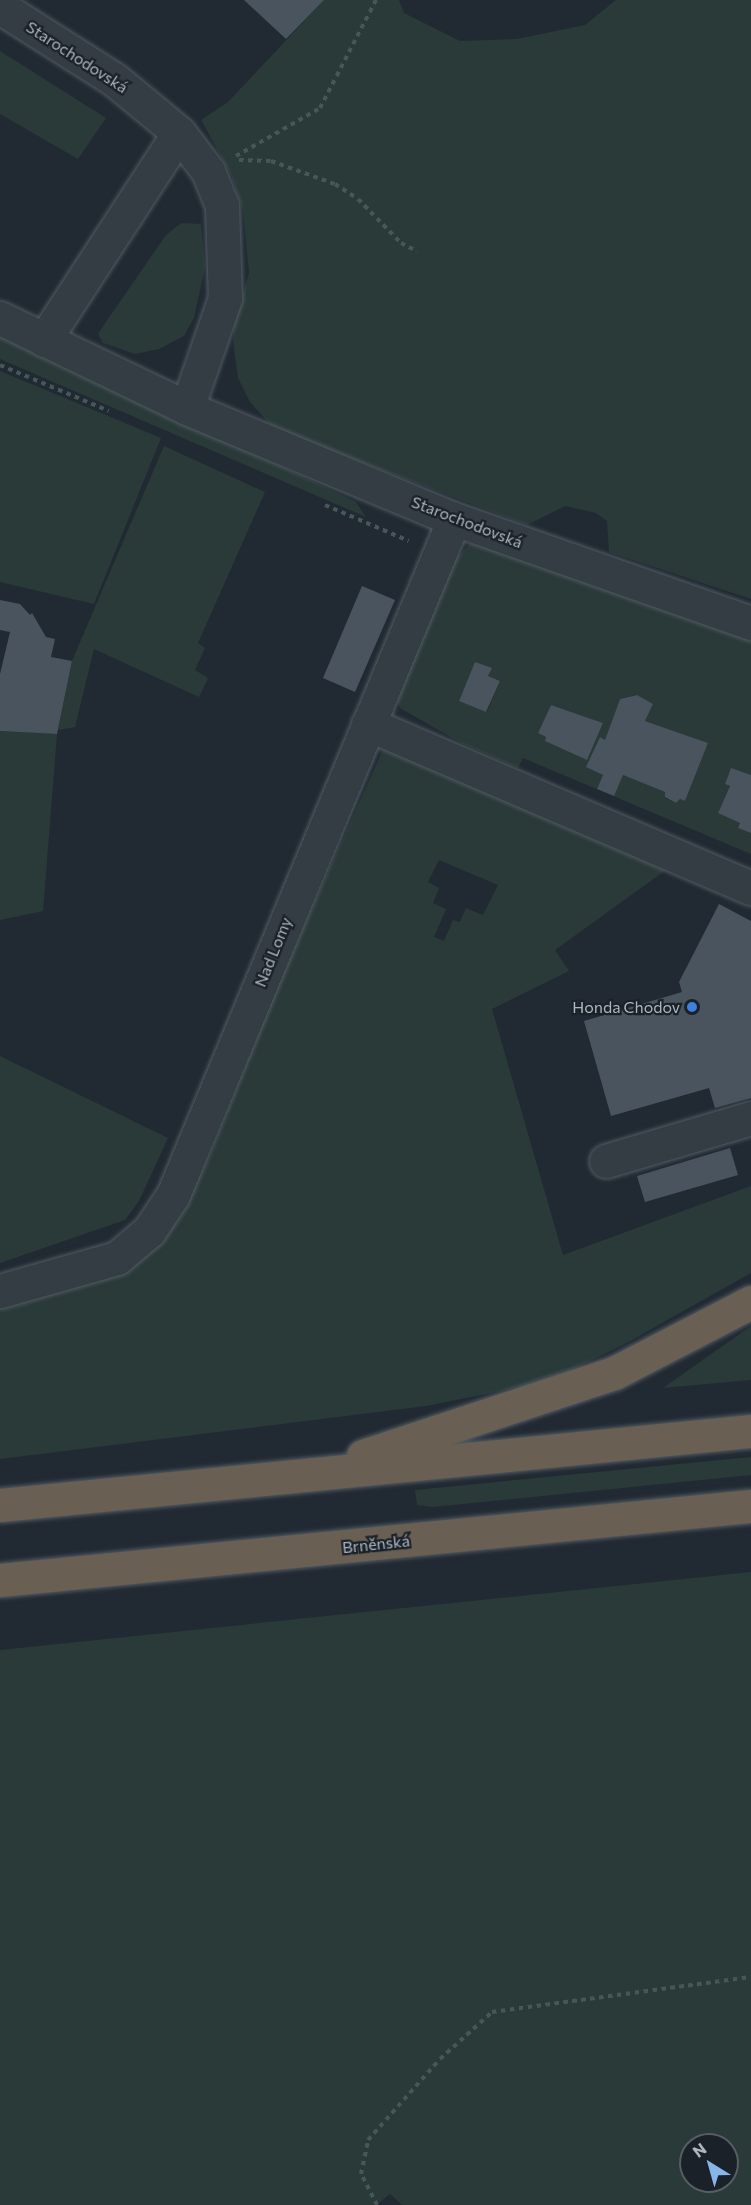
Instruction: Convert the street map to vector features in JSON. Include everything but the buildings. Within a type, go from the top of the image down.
[{"type":"highway","points":[[298,1476],[560,1394],[666,1349],[751,1302]]},
{"type":"highway","points":[[0,1505],[751,1431]]},
{"type":"highway","name":"Brněnská","points":[[0,1580],[751,1506]]},
{"type":"street","name":"Starochodovská","points":[[0,7],[115,80],[179,133],[208,171],[222,205],[225,298],[187,408]]},
{"type":"street","points":[[44,340],[179,133]]},
{"type":"street","name":"Starochodovská","points":[[0,318],[187,408],[454,519],[751,623]]},
{"type":"street","name":"Nad Lomy","points":[[0,1291],[117,1258],[149,1231],[173,1195],[454,519]]},
{"type":"street","points":[[368,724],[705,866],[751,888]]},
{"type":"street","points":[[606,1161],[751,1118]]},
{"type":"path","points":[[376,0],[320,108],[230,160],[271,161],[335,184],[358,199],[401,243],[417,251]]},
{"type":"path","points":[[377,2205],[361,2174],[368,2139],[440,2059],[492,2012],[751,1977]]},
{"type":"shaded area","points":[[324,0],[399,0],[404,13],[460,41],[517,39],[585,25],[616,0],[751,0],[751,599],[609,552],[607,521],[596,513],[565,506],[527,525],[274,429],[250,402],[238,378],[233,341],[235,319],[249,273],[243,210],[231,175],[201,120],[228,102]]},
{"type":"shaded area","points":[[0,51],[106,118],[78,159],[0,114]]},
{"type":"shaded area","points":[[181,223],[201,224],[205,268],[194,318],[184,336],[159,349],[135,354],[103,343],[98,334],[166,235]]},
{"type":"shaded area","points":[[0,334],[356,502],[366,517],[0,359]]},
{"type":"shaded area","points":[[0,371],[161,438],[94,604],[0,582]]},
{"type":"shaded area","points":[[164,446],[265,492],[198,643],[205,648],[195,670],[208,678],[199,697],[94,649],[75,727],[58,730],[72,661]]},
{"type":"shaded area","points":[[472,542],[751,634],[751,775],[731,769],[725,784],[730,786],[718,813],[740,823],[738,828],[751,833],[751,854],[613,796],[623,775],[665,792],[665,798],[676,803],[680,799],[685,801],[708,743],[645,721],[653,704],[636,695],[620,699],[605,740],[600,737],[587,767],[603,775],[597,789],[523,758],[518,768],[461,743],[400,708],[397,700],[456,558]],"holes":[[[491,668],[488,676],[500,681],[487,712],[459,701],[473,669]],[[551,705],[603,723],[586,759],[545,741],[546,737],[538,733]]]},
{"type":"shaded area","points":[[0,731],[57,734],[43,911],[0,920]]},
{"type":"shaded area","points":[[386,743],[677,862],[555,950],[569,971],[492,1009],[563,1255],[751,1186],[751,1273],[623,1345],[546,1382],[426,1406],[0,1459],[0,1306],[178,1213],[209,1158],[283,973]],"holes":[[[439,860],[498,885],[483,915],[466,908],[460,922],[453,920],[444,941],[434,937],[446,909],[433,903],[439,888],[428,882]]]},
{"type":"shaded area","points":[[0,1056],[168,1138],[139,1201],[125,1220],[0,1263]]},
{"type":"shaded area","points":[[751,1326],[751,1380],[663,1388]]},
{"type":"shaded area","points":[[751,1457],[751,1475],[432,1507],[417,1505],[415,1490]]},
{"type":"shaded area","points":[[751,1572],[751,2205],[402,2205],[390,2194],[376,2205],[0,2205],[0,1650]]},
{"type":"place","name":"Honda Chodov","points":[[692,1007]]}]
